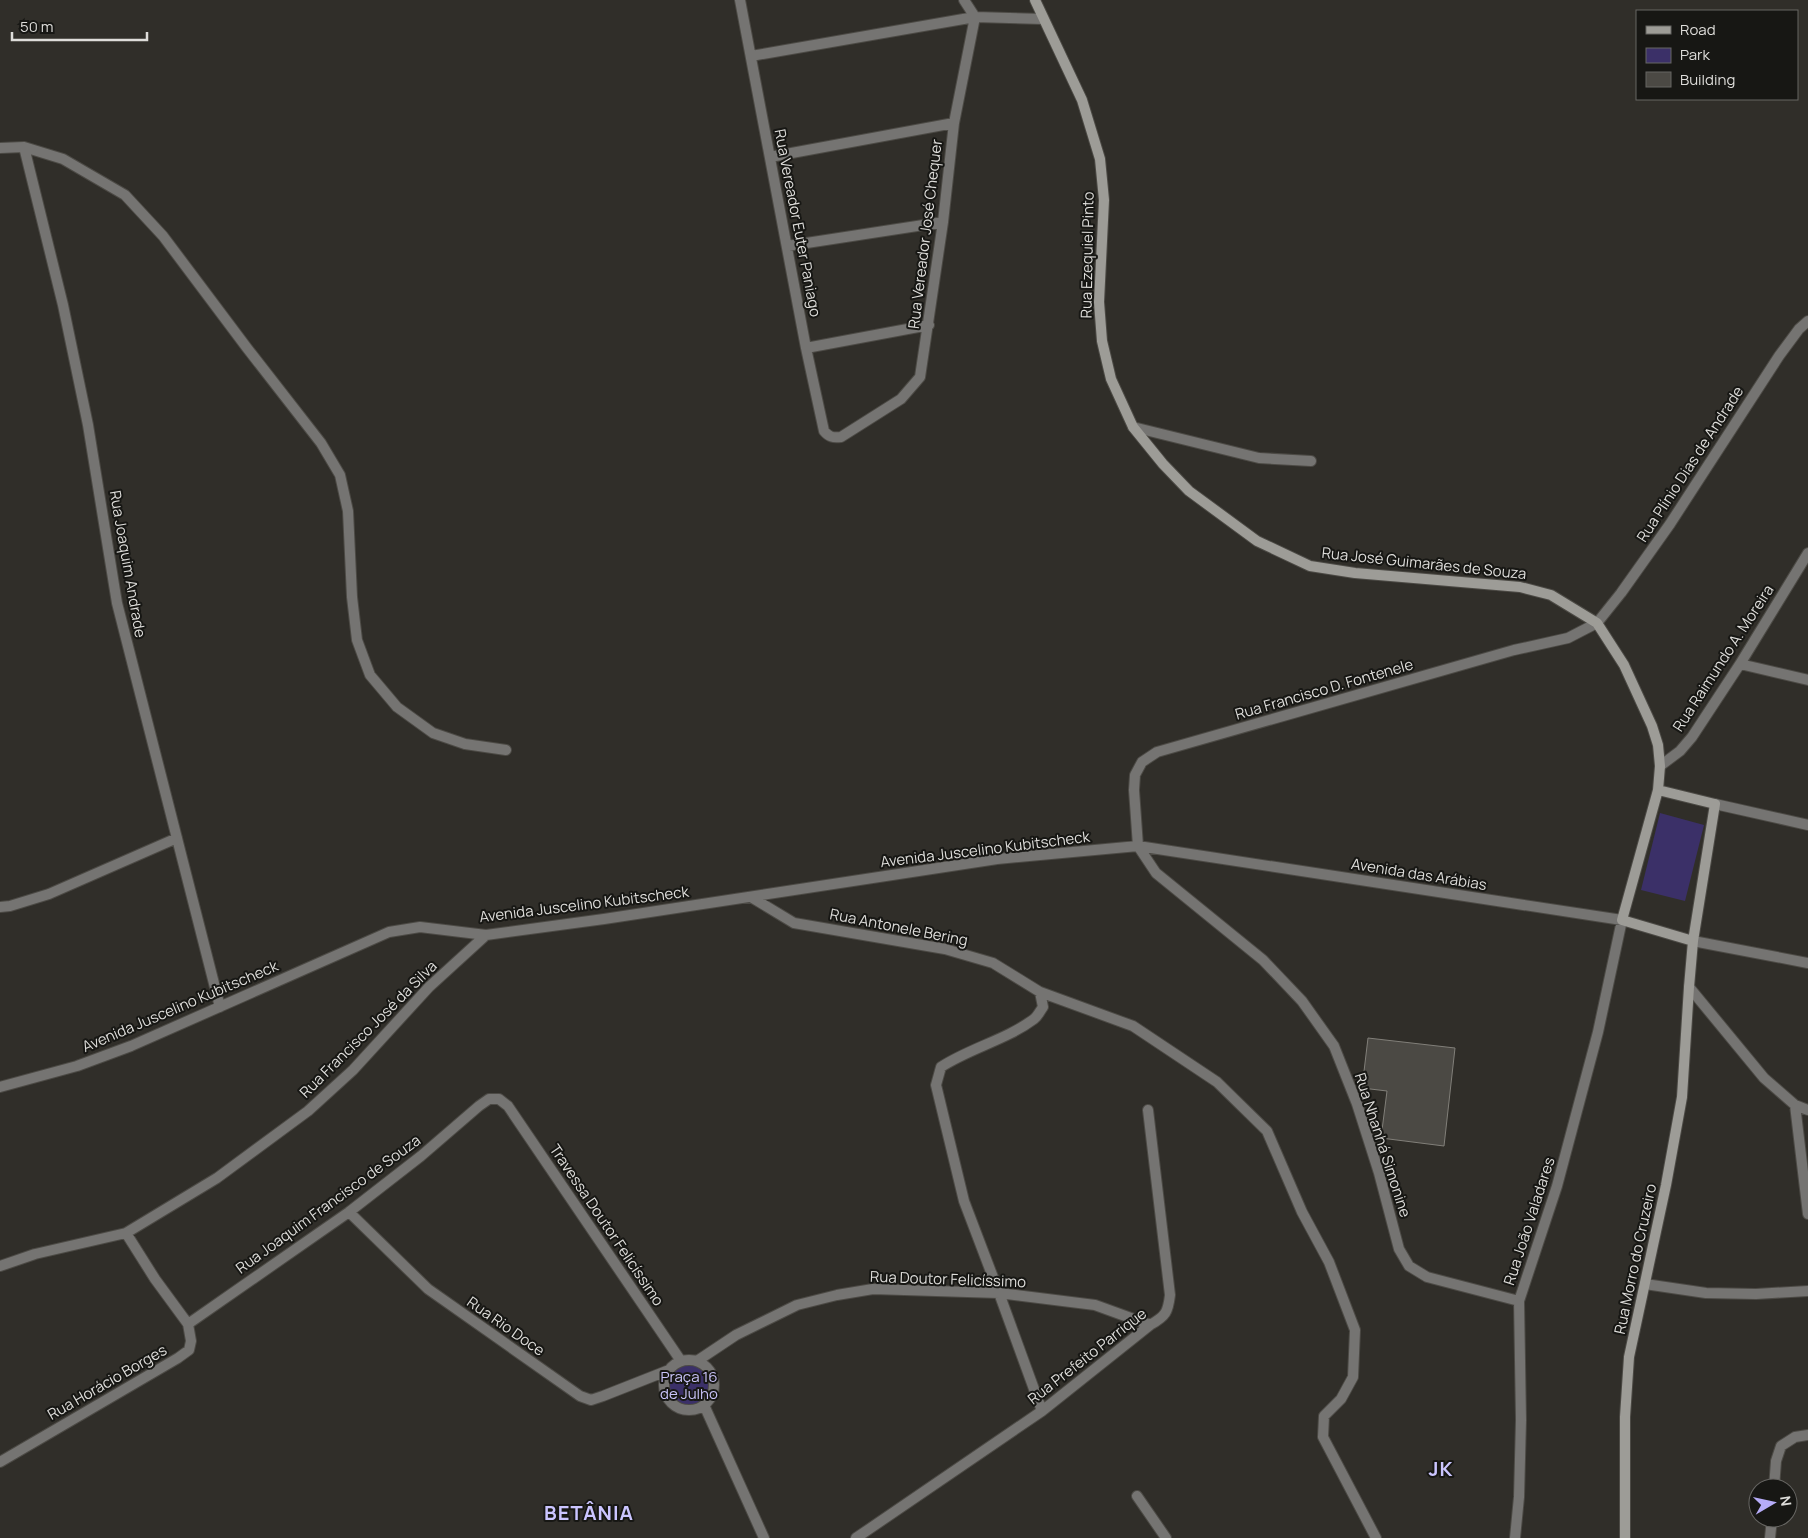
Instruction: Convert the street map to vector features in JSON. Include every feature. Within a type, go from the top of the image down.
[{"type":"street","name":"Rua Vereador Euter Paniago","points":[[740,0],[806,348],[824,430],[829,436],[834,438],[841,437]]},
{"type":"street","points":[[964,0],[975,17]]},
{"type":"street","name":"Rua Ezequiel Pinto","points":[[1035,0],[1082,100],[1100,159],[1104,200],[1099,302],[1102,341],[1111,379],[1133,427]]},
{"type":"street","points":[[751,56],[975,17],[1044,18]]},
{"type":"street","name":"Rua Vereador José Chequer","points":[[841,437],[901,398],[920,377],[943,222],[954,123],[975,17]]},
{"type":"street","points":[[770,158],[954,123]]},
{"type":"street","points":[[0,148],[24,147],[63,159],[125,195],[163,236],[321,443],[340,475],[348,511],[352,597],[357,640],[370,674],[397,707],[434,733],[465,744],[506,750]]},
{"type":"street","name":"Rua Joaquim Andrade","points":[[24,147],[63,305],[88,425],[117,603],[220,1007]]},
{"type":"street","points":[[787,246],[943,222]]},
{"type":"street","name":"Rua Plínio Dias de Andrade","points":[[1597,623],[1621,593],[1670,524],[1779,356],[1799,329],[1808,321]]},
{"type":"street","points":[[806,348],[928,326]]},
{"type":"street","points":[[1133,427],[1259,458],[1311,461]]},
{"type":"street","name":"Rua José Guimarães de Souza","points":[[1133,427],[1189,492],[1257,541],[1310,566],[1355,573],[1520,587],[1551,595],[1597,623],[1624,665],[1640,698],[1658,745],[1660,766]]},
{"type":"street","name":"Rua Raimundo A. Moreira","points":[[1660,766],[1680,751],[1692,737],[1740,664],[1808,552]]},
{"type":"street","name":"Rua Francisco D. Fontenele","points":[[1138,846],[1134,790],[1135,774],[1142,762],[1157,752],[1514,650],[1568,638],[1597,623]]},
{"type":"street","points":[[1740,664],[1808,680]]},
{"type":"street","points":[[1622,920],[1658,790],[1660,766]]},
{"type":"street","points":[[1658,790],[1808,824]]},
{"type":"street","name":"Rua Morro do Cruzeiro","points":[[1625,1538],[1625,1417],[1629,1357],[1666,1185],[1682,1097],[1688,987],[1693,941],[1715,804]]},
{"type":"street","points":[[0,906],[10,906],[49,894],[178,838]]},
{"type":"street","name":"Avenida Juscelino Kubitscheck","points":[[0,1087],[77,1066],[131,1046],[389,932],[420,927],[486,935],[604,919],[997,859],[1138,846]]},
{"type":"street","name":"Avenida das Arábias","points":[[1138,846],[1622,920],[1693,941]]},
{"type":"street","name":"Rua Nhanhá Simonine","points":[[1138,846],[1156,872],[1264,960],[1302,1001],[1334,1046],[1357,1104],[1379,1173],[1399,1249],[1409,1266],[1428,1277],[1519,1301]]},
{"type":"street","name":"Rua Antonele Bering","points":[[751,897],[794,923],[945,948],[993,963],[1040,992],[1133,1026],[1217,1082],[1267,1131],[1302,1212],[1329,1262],[1355,1330],[1353,1377],[1341,1399],[1324,1416],[1323,1437],[1376,1538]]},
{"type":"street","name":"Rua João Valadares","points":[[1515,1538],[1519,1497],[1522,1420],[1519,1301],[1560,1178],[1598,1032],[1622,920]]},
{"type":"street","name":"Rua Francisco José da Silva","points":[[0,1266],[35,1254],[126,1233],[217,1178],[308,1111],[353,1070],[429,987],[486,935]]},
{"type":"street","points":[[1693,941],[1808,963]]},
{"type":"street","points":[[1688,987],[1764,1078],[1795,1105],[1808,1110]]},
{"type":"street","points":[[1040,992],[1043,1007],[1036,1018],[1010,1033],[957,1056],[940,1066],[936,1085],[964,1201],[1042,1411]]},
{"type":"street","name":"Rua Joaquim Francisco de Souza","points":[[188,1324],[349,1212],[421,1156],[489,1099],[499,1099],[508,1106]]},
{"type":"street","points":[[1795,1105],[1808,1214]]},
{"type":"street","name":"Travessa Doutor Felicíssimo","points":[[508,1106],[681,1361]]},
{"type":"street","name":"Rua Prefeito Parrique","points":[[856,1538],[1042,1411],[1150,1325],[1161,1319],[1168,1309],[1170,1295],[1148,1110]]},
{"type":"street","name":"Rua Rio Doce","points":[[349,1212],[428,1288],[580,1396],[591,1400],[669,1370]]},
{"type":"street","points":[[126,1233],[155,1279],[188,1324]]},
{"type":"street","points":[[1645,1284],[1706,1292],[1756,1294],[1808,1291]]},
{"type":"street","name":"Rua Doutor Felicíssimo","points":[[696,1361],[736,1335],[797,1305],[837,1295],[874,1289],[999,1293],[1096,1305],[1150,1325]]},
{"type":"street","name":"Rua Horácio Borges","points":[[0,1462],[189,1350],[192,1341],[188,1324]]},
{"type":"street","points":[[681,1361],[696,1361],[709,1370],[714,1384],[710,1399],[704,1405],[690,1410],[675,1405],[669,1400],[665,1385],[669,1370],[674,1365],[681,1361]]},
{"type":"street","points":[[704,1405],[764,1538]]},
{"type":"street","points":[[1775,1478],[1776,1461],[1780,1446],[1795,1437],[1808,1435]]},
{"type":"street","points":[[1137,1496],[1166,1538]]},
{"type":"green space","points":[[1660,813],[1704,825],[1685,901],[1641,890]]},
{"type":"green space","name":"Praça 16 de Julho","points":[[684,1363],[694,1364],[701,1368],[709,1382],[708,1397],[699,1405],[689,1406],[681,1403],[674,1398],[670,1391],[668,1383],[670,1375],[675,1368]]},
{"type":"building","points":[[1368,1038],[1455,1048],[1444,1146],[1381,1138],[1387,1091],[1362,1088]]},
{"type":"district","name":"JK","points":[[1441,1468]]},
{"type":"district","name":"BETÂNIA","points":[[589,1512]]}]
